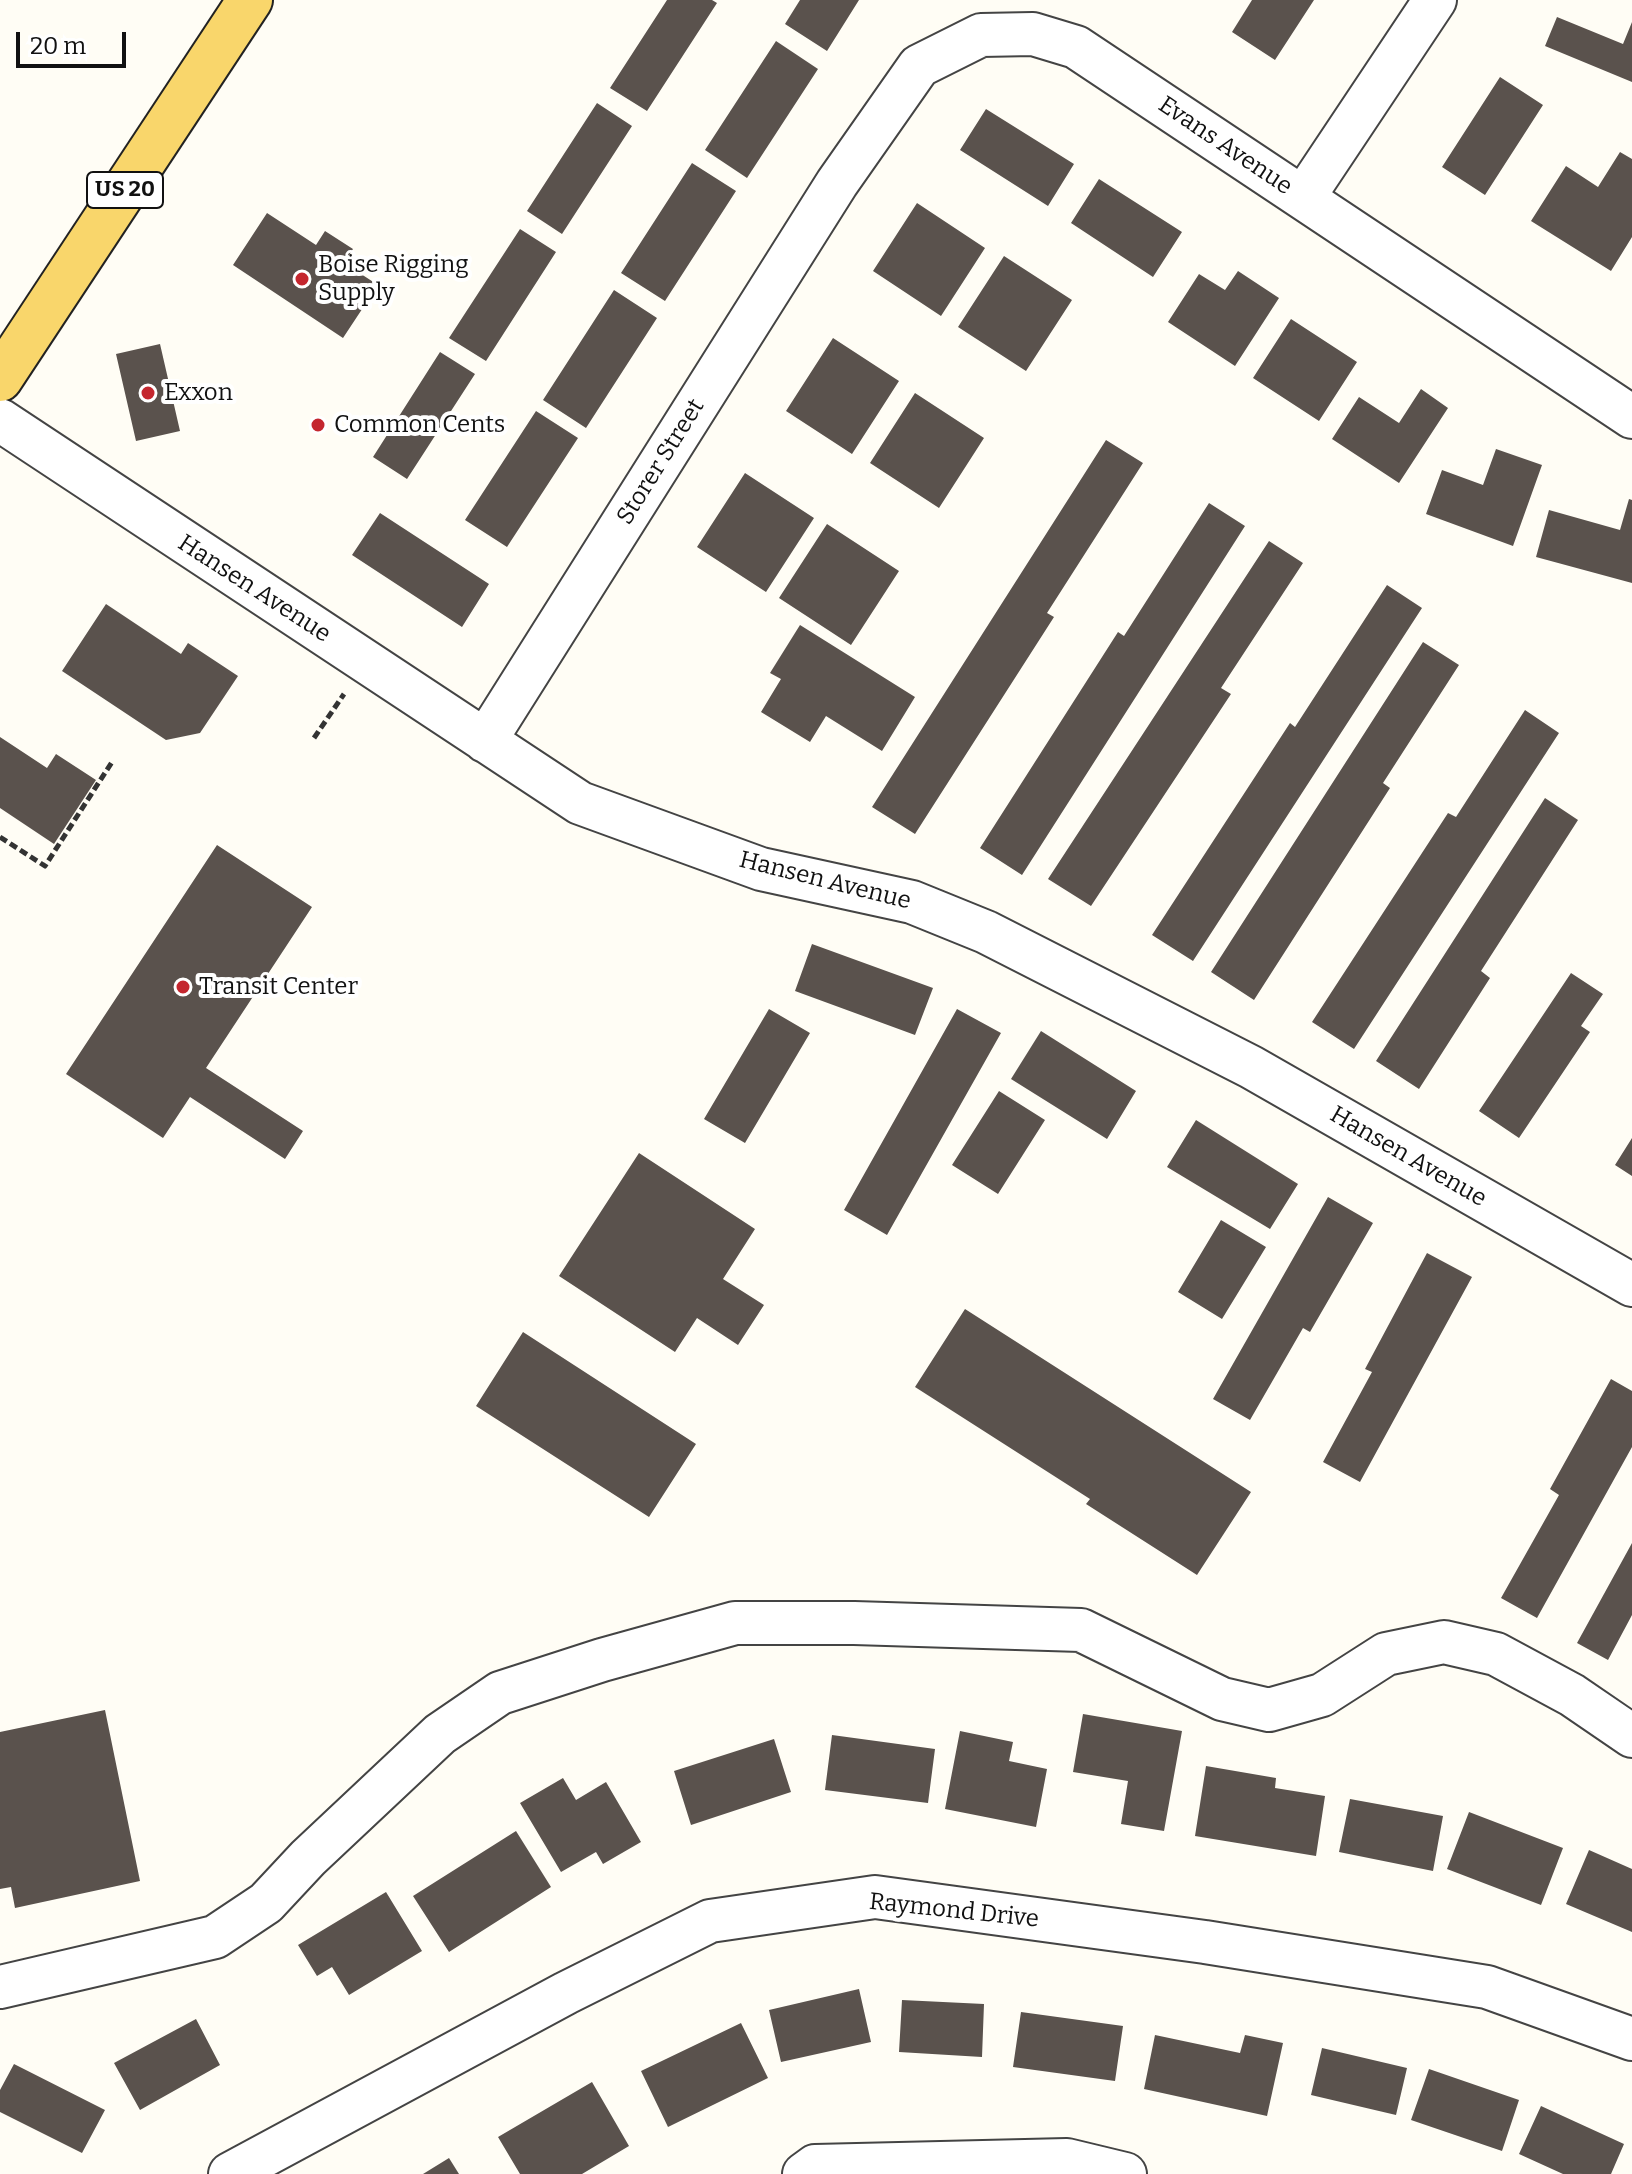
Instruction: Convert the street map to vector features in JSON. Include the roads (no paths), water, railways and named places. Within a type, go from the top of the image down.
[{"type":"main road","name":"US 20","points":[[0,379],[250,0]]},
{"type":"street","points":[[1303,198],[1435,0]]},
{"type":"street","name":"Evans Avenue","points":[[837,183],[919,66],[981,35],[1033,34],[1076,47],[1632,417]]},
{"type":"street","name":"Storer Street","points":[[485,741],[837,183]]},
{"type":"street","name":"Hansen Avenue","points":[[0,420],[580,803],[761,869],[912,902],[986,932],[1251,1067],[1632,1285]]},
{"type":"street","points":[[0,1987],[215,1937],[266,1903],[308,1858],[440,1734],[500,1693],[602,1660],[735,1623],[854,1623],[1081,1630],[1222,1699],[1269,1710],[1322,1695],[1386,1654],[1444,1642],[1496,1654],[1572,1695],[1632,1736]]},
{"type":"street","name":"Raymond Drive","points":[[230,2174],[566,1993],[710,1921],[875,1897],[1205,1942],[1487,1987],[1632,2039]]},
{"type":"street","points":[[804,2174],[815,2166],[1067,2160],[1125,2174]]},
{"type":"place","name":"Boise Rigging Supply","points":[[302,279]]},
{"type":"place","name":"Exxon","points":[[148,393]]},
{"type":"place","name":"Common Cents","points":[[318,425]]},
{"type":"place","name":"Transit Center","points":[[183,987]]}]
